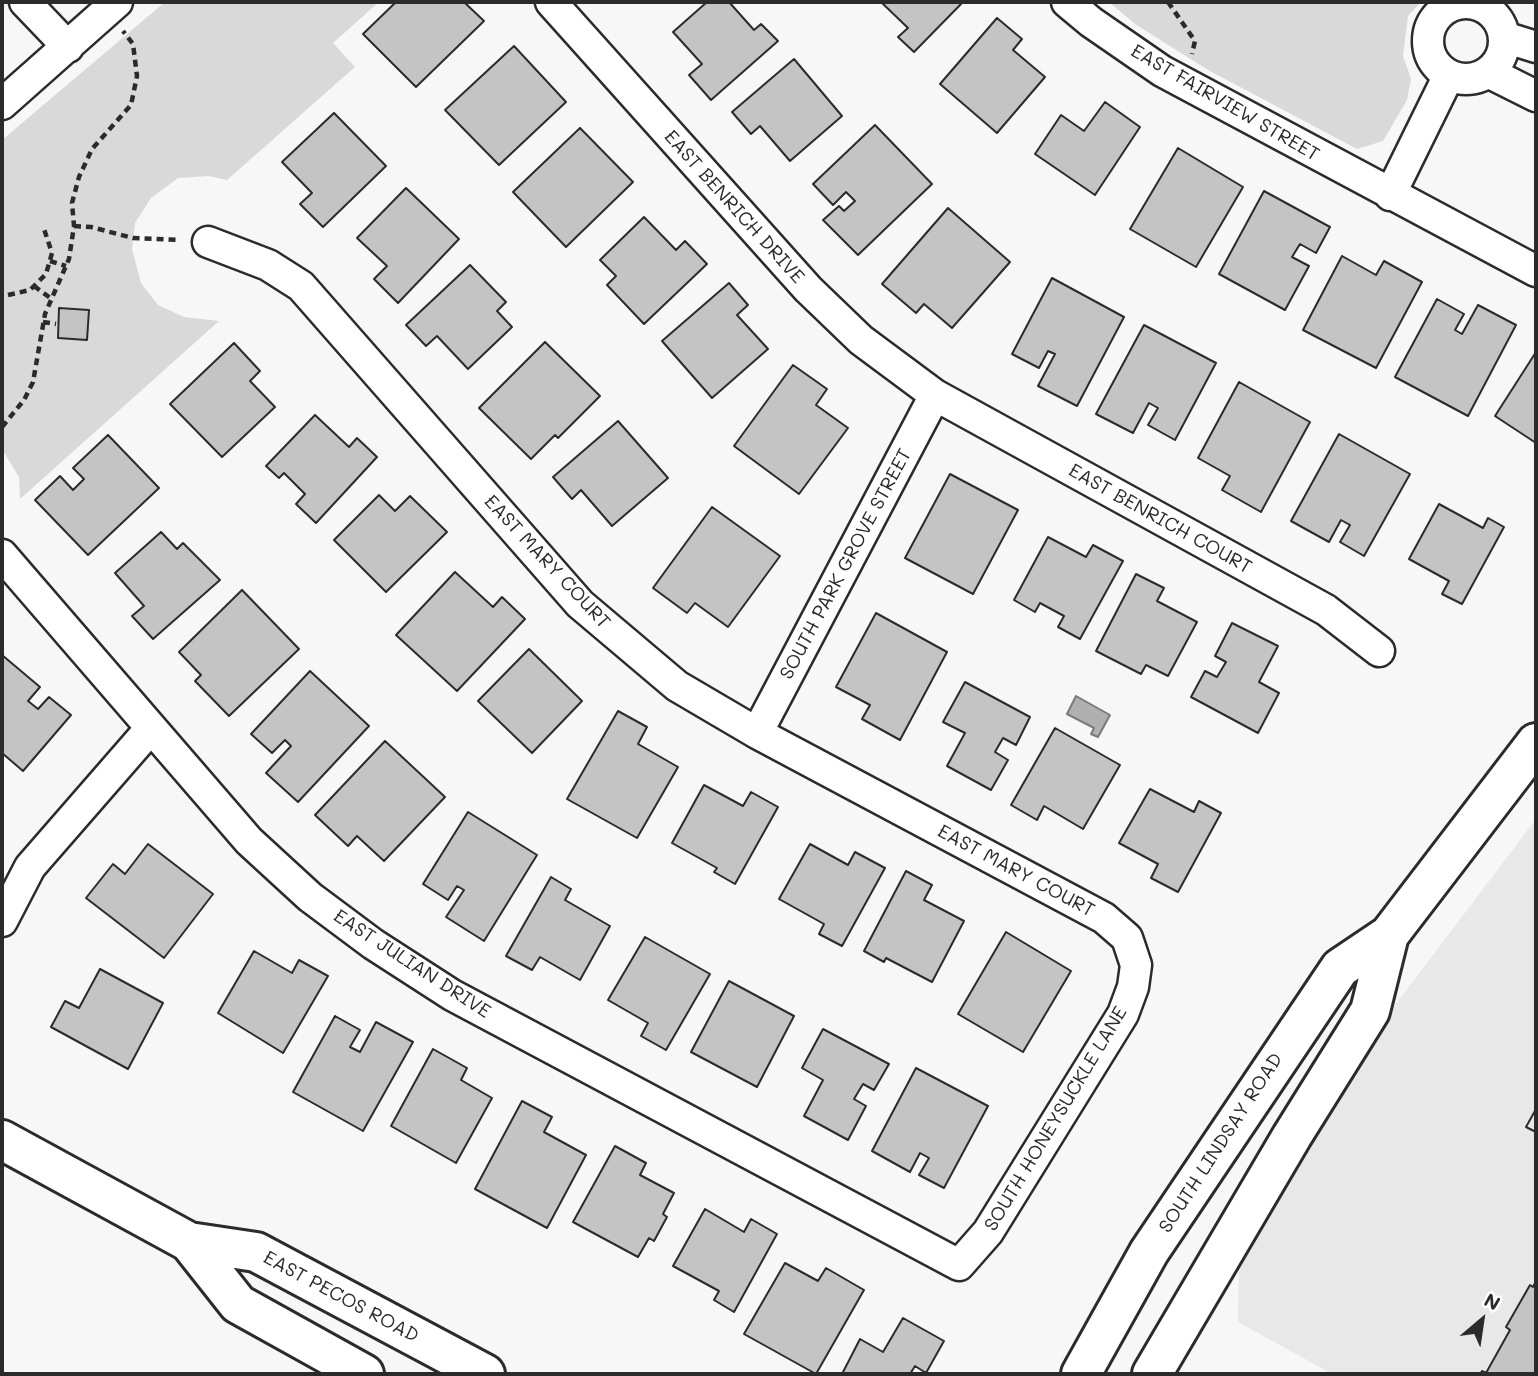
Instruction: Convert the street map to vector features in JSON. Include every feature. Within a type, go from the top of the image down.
[{"type":"main road","name":"SOUTH LINDSAY ROAD","points":[[1081,1374],[1149,1252],[1340,968],[1389,935],[1536,743]]},
{"type":"main road","name":"SOUTH LINDSAY ROAD","points":[[1152,1374],[1278,1159],[1370,1011],[1389,935]]},
{"type":"main road","name":"EAST PECOS ROAD","points":[[2,1140],[189,1242],[256,1252],[485,1374]]},
{"type":"main road","name":"EAST PECOS ROAD","points":[[189,1242],[238,1304],[364,1374]]},
{"type":"street","points":[[25,2],[68,47]]},
{"type":"street","name":"EAST BENRICH DRIVE","points":[[551,2],[808,289],[861,340],[934,395]]},
{"type":"street","name":"EAST FAIRVIEW STREET","points":[[1067,2],[1091,22],[1176,79],[1536,271]]},
{"type":"street","points":[[1457,4],[1481,4],[1496,19],[1504,37],[1500,57],[1488,72],[1468,79],[1449,75],[1432,59],[1428,37],[1431,25],[1447,8],[1457,4]]},
{"type":"street","points":[[2,104],[112,7]]},
{"type":"street","points":[[1504,37],[1536,47]]},
{"type":"street","points":[[1488,72],[1536,96]]},
{"type":"street","points":[[1390,195],[1449,75]]},
{"type":"street","name":"EAST MARY COURT","points":[[208,242],[268,265],[301,286],[580,604],[677,686],[757,733],[1104,918],[1127,938],[1136,965]]},
{"type":"street","name":"EAST BENRICH COURT","points":[[934,395],[1326,610],[1379,651]]},
{"type":"street","name":"SOUTH PARK GROVE STREET","points":[[757,733],[934,395]]},
{"type":"street","name":"EAST JULIAN DRIVE","points":[[2,555],[249,841],[310,897],[373,944],[452,995],[959,1265]]},
{"type":"street","points":[[2,921],[30,867],[151,728]]},
{"type":"street","name":"SOUTH HONEYSUCKLE LANE","points":[[959,1265],[988,1232],[1123,1014],[1133,987],[1136,965]]},
{"type":"path","points":[[1168,2],[1195,41],[1192,54],[1176,79]]},
{"type":"path","points":[[2,427],[24,400],[33,382],[43,322],[66,266],[74,226],[72,203],[79,177],[92,149],[131,105],[137,76],[133,44],[112,7]]},
{"type":"path","points":[[74,226],[91,227],[134,238],[208,242]]},
{"type":"path","points":[[8,295],[34,286],[46,274],[50,261],[50,242],[44,229]]},
{"type":"path","points":[[50,261],[66,266]]},
{"type":"path","points":[[34,286],[53,300]]},
{"type":"path","points":[[43,322],[56,324]]},
{"type":"shaded area","points":[[165,2],[379,2],[333,43],[355,67],[227,180],[209,176],[178,178],[151,198],[135,223],[132,249],[141,283],[158,305],[184,317],[219,321],[20,499],[19,477],[2,449],[2,140]]},
{"type":"shaded area","points":[[1109,2],[1421,2],[1408,16],[1403,56],[1411,79],[1407,100],[1383,141],[1357,149],[1208,70],[1135,24]]},
{"type":"shaded area","points":[[1076,696],[1110,715],[1098,737],[1091,734],[1094,728],[1067,714]]},
{"type":"shaded area","points":[[1536,819],[1536,1374],[1332,1374],[1238,1322],[1239,1256],[1383,1021]]},
{"type":"building","points":[[396,2],[464,2],[484,21],[416,87],[363,34]]},
{"type":"building","points":[[707,2],[729,2],[754,30],[761,24],[778,41],[711,100],[689,75],[702,64],[673,32]]},
{"type":"building","points":[[881,2],[963,2],[914,52],[898,37],[908,28]]},
{"type":"building","points":[[997,18],[1022,39],[1013,50],[1045,77],[997,133],[940,84]]},
{"type":"building","points":[[514,46],[566,102],[499,165],[445,110]]},
{"type":"building","points":[[794,59],[842,116],[790,161],[760,126],[751,134],[732,112]]},
{"type":"building","points":[[1105,102],[1140,127],[1095,195],[1035,154],[1061,115],[1084,131]]},
{"type":"building","points":[[334,113],[386,166],[323,227],[300,204],[312,193],[282,162]]},
{"type":"building","points":[[875,125],[932,184],[858,255],[823,220],[839,206],[844,211],[855,201],[846,192],[833,205],[813,184]]},
{"type":"building","points":[[580,128],[633,182],[566,247],[513,192]]},
{"type":"building","points":[[1178,148],[1243,187],[1196,267],[1130,229]]},
{"type":"building","points":[[406,188],[459,239],[398,303],[374,279],[387,266],[357,238]]},
{"type":"building","points":[[1264,191],[1330,227],[1316,253],[1300,244],[1292,257],[1309,266],[1285,310],[1219,274]]},
{"type":"building","points":[[948,208],[1010,262],[952,328],[924,304],[916,313],[882,284]]},
{"type":"building","points":[[644,217],[676,250],[685,241],[707,264],[644,324],[607,285],[616,276],[600,260]]},
{"type":"building","points":[[1342,256],[1376,275],[1384,261],[1422,282],[1376,368],[1303,330]]},
{"type":"building","points":[[470,265],[506,302],[497,311],[512,327],[468,369],[437,336],[426,346],[406,325]]},
{"type":"building","points":[[1052,278],[1124,317],[1077,406],[1038,386],[1055,354],[1048,351],[1039,368],[1012,354]]},
{"type":"building","points":[[729,283],[748,305],[737,315],[768,349],[712,398],[662,341]]},
{"type":"building","points":[[1437,299],[1464,314],[1455,330],[1462,334],[1478,305],[1516,325],[1468,416],[1395,377]]},
{"type":"building","points":[[59,308],[89,310],[87,340],[58,338]]},
{"type":"building","points":[[1144,325],[1216,363],[1175,440],[1148,425],[1158,408],[1149,403],[1133,433],[1096,414]]},
{"type":"building","points":[[545,342],[600,396],[558,438],[555,435],[531,459],[479,408]]},
{"type":"building","points":[[234,343],[260,371],[250,381],[275,407],[222,457],[170,404]]},
{"type":"building","points":[[1536,352],[1536,443],[1495,416]]},
{"type":"building","points":[[793,365],[827,389],[816,405],[848,428],[799,494],[734,446]]},
{"type":"building","points":[[1239,382],[1310,422],[1261,512],[1222,490],[1230,476],[1198,458]]},
{"type":"building","points":[[315,415],[349,447],[357,438],[377,457],[316,523],[296,504],[305,494],[284,473],[279,478],[266,466]]},
{"type":"building","points":[[618,421],[668,478],[612,526],[581,490],[572,499],[553,477]]},
{"type":"building","points":[[1339,434],[1410,474],[1364,556],[1340,542],[1350,525],[1341,520],[1329,542],[1291,521]]},
{"type":"building","points":[[108,435],[159,488],[88,555],[35,500],[60,476],[73,490],[84,479],[73,468]]},
{"type":"building","points":[[950,474],[1018,510],[973,594],[905,558]]},
{"type":"building","points":[[379,495],[395,511],[410,496],[447,532],[386,592],[334,540]]},
{"type":"building","points":[[1439,504],[1483,528],[1488,518],[1504,527],[1462,604],[1442,594],[1449,581],[1409,559]]},
{"type":"building","points":[[712,507],[780,556],[728,627],[695,603],[687,613],[653,588]]},
{"type":"building","points":[[161,532],[177,549],[183,543],[220,580],[153,639],[132,616],[144,606],[115,573]]},
{"type":"building","points":[[1048,537],[1086,557],[1093,545],[1123,561],[1080,639],[1058,627],[1064,616],[1040,603],[1035,612],[1014,600]]},
{"type":"building","points":[[455,572],[493,607],[502,597],[525,619],[457,691],[396,635]]},
{"type":"building","points":[[1136,574],[1164,588],[1157,601],[1197,622],[1168,676],[1146,665],[1141,674],[1096,651]]},
{"type":"building","points":[[242,590],[299,649],[229,716],[195,681],[201,675],[179,652]]},
{"type":"building","points":[[876,613],[947,652],[900,740],[862,719],[870,705],[836,687]]},
{"type":"building","points":[[1232,623],[1278,646],[1259,682],[1279,693],[1258,733],[1191,697],[1205,671],[1217,677],[1226,662],[1215,656]]},
{"type":"building","points":[[529,649],[582,701],[532,753],[478,701]]},
{"type":"building","points":[[2,655],[40,687],[28,701],[38,709],[49,697],[71,715],[23,771],[2,753]]},
{"type":"building","points":[[310,671],[369,726],[298,802],[266,773],[291,746],[285,740],[272,753],[251,734]]},
{"type":"building","points":[[965,682],[1030,717],[1016,745],[1003,738],[995,752],[1008,760],[991,790],[947,766],[965,733],[943,722]]},
{"type":"building","points":[[618,711],[647,727],[638,744],[678,767],[637,838],[567,799]]},
{"type":"building","points":[[1055,728],[1120,765],[1083,829],[1044,806],[1037,820],[1011,805]]},
{"type":"building","points":[[385,741],[445,797],[384,861],[357,836],[348,846],[315,815]]},
{"type":"building","points":[[704,785],[743,806],[751,792],[778,807],[735,884],[714,872],[717,868],[672,843]]},
{"type":"building","points":[[1150,789],[1194,812],[1199,801],[1221,813],[1178,892],[1151,878],[1158,864],[1119,843]]},
{"type":"building","points":[[468,812],[537,855],[484,941],[446,917],[464,890],[457,886],[448,900],[423,884]]},
{"type":"building","points":[[148,844],[213,894],[164,958],[86,898],[113,864],[125,874]]},
{"type":"building","points":[[810,844],[848,865],[855,852],[885,868],[842,946],[819,934],[824,924],[779,899]]},
{"type":"building","points":[[906,871],[932,885],[924,900],[964,921],[932,982],[886,958],[884,962],[864,951]]},
{"type":"building","points":[[551,877],[571,889],[565,900],[610,926],[580,980],[540,957],[532,970],[506,956]]},
{"type":"building","points":[[1006,932],[1071,971],[1023,1052],[958,1014]]},
{"type":"building","points":[[645,937],[710,974],[666,1050],[641,1036],[648,1023],[608,1000]]},
{"type":"building","points":[[254,951],[292,973],[299,960],[328,976],[283,1053],[218,1013]]},
{"type":"building","points":[[100,969],[163,1003],[128,1069],[51,1027],[65,1001],[79,1008]]},
{"type":"building","points":[[729,981],[794,1016],[757,1087],[691,1052]]},
{"type":"building","points":[[335,1016],[360,1030],[350,1047],[360,1052],[376,1022],[413,1042],[363,1131],[293,1092]]},
{"type":"building","points":[[823,1029],[889,1064],[874,1090],[863,1084],[854,1099],[866,1106],[848,1140],[804,1116],[823,1080],[802,1068]]},
{"type":"building","points":[[433,1049],[467,1068],[461,1080],[492,1098],[456,1163],[391,1126]]},
{"type":"building","points":[[916,1068],[988,1106],[944,1188],[919,1175],[929,1158],[920,1153],[910,1172],[872,1151]]},
{"type":"building","points":[[522,1101],[552,1117],[544,1132],[586,1155],[547,1228],[475,1189]]},
{"type":"building","points":[[1536,1109],[1536,1132],[1526,1127]]},
{"type":"building","points":[[1536,1109],[1536,1132],[1526,1127]]},
{"type":"building","points":[[615,1146],[646,1163],[640,1175],[674,1193],[663,1214],[667,1217],[654,1241],[649,1238],[638,1257],[573,1222]]},
{"type":"building","points":[[705,1209],[744,1232],[751,1219],[777,1234],[734,1312],[714,1300],[719,1291],[673,1266]]},
{"type":"building","points":[[785,1263],[818,1281],[826,1268],[864,1290],[816,1374],[744,1334]]},
{"type":"building","points":[[1536,1281],[1536,1374],[1480,1374],[1482,1371],[1486,1373],[1510,1330],[1506,1327],[1530,1285],[1533,1287]]},
{"type":"building","points":[[903,1318],[944,1341],[926,1373],[915,1366],[910,1374],[842,1374],[860,1339],[883,1352]]}]
